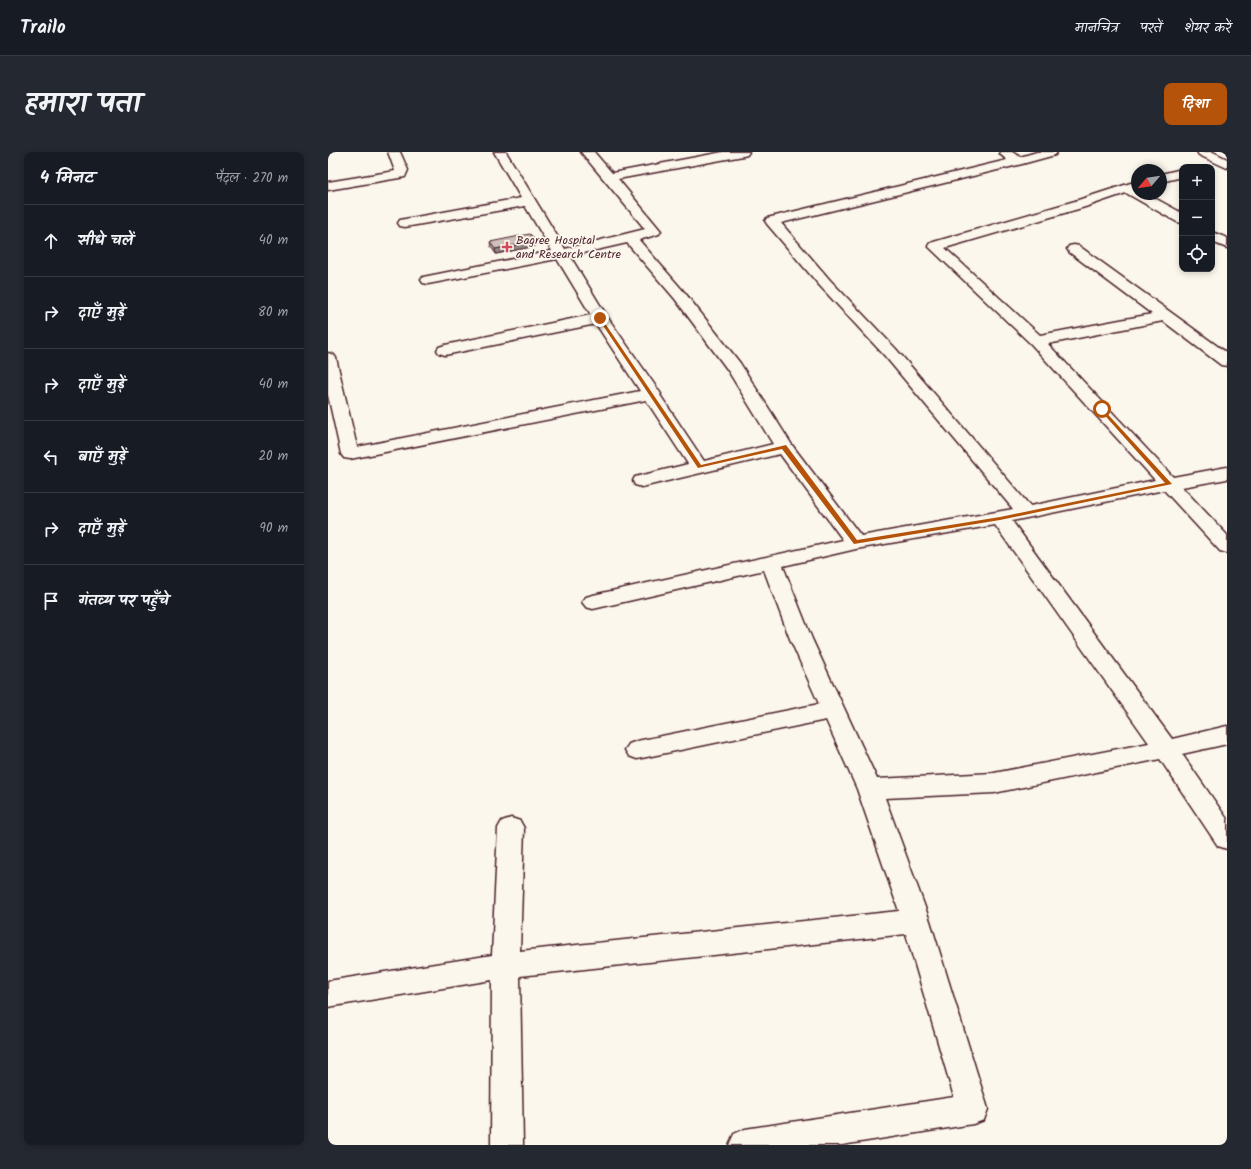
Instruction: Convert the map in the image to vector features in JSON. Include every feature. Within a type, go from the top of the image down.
[{"type":"street","points":[[328,186],[400,174],[402,170],[394,152]]},
{"type":"street","points":[[500,152],[600,318],[700,467]]},
{"type":"street","points":[[428,280],[561,254],[630,238],[654,230],[587,152]]},
{"type":"street","points":[[609,177],[743,152]]},
{"type":"street","points":[[1003,152],[1018,161]]},
{"type":"street","points":[[1026,513],[890,352],[825,283],[772,220],[883,195],[1051,152]]},
{"type":"street","points":[[1203,152],[1226,163]]},
{"type":"street","points":[[1215,165],[1226,163]]},
{"type":"street","points":[[1167,177],[1179,174]]},
{"type":"street","points":[[1131,187],[1080,204],[935,246],[1037,341],[1227,547]]},
{"type":"street","points":[[1152,200],[1179,217]]},
{"type":"street","points":[[405,223],[529,201]]},
{"type":"street","points":[[630,238],[680,296],[734,367],[784,447],[856,542]]},
{"type":"street","points":[[1215,238],[1227,244]]},
{"type":"street","points":[[1074,250],[1227,361]]},
{"type":"street","points":[[1037,341],[1166,316]]},
{"type":"street","points":[[445,350],[600,318]]},
{"type":"street","points":[[328,358],[350,454],[652,394]]},
{"type":"street","points":[[642,481],[784,447]]},
{"type":"street","points":[[593,602],[856,542],[1000,518],[1227,473]]},
{"type":"street","points":[[1000,518],[1166,749],[1227,839]]},
{"type":"street","points":[[745,1145],[973,1109],[916,921],[869,789],[801,639],[771,562]]},
{"type":"street","points":[[637,750],[833,710]]},
{"type":"street","points":[[869,789],[994,783],[1166,749],[1227,735]]},
{"type":"street","points":[[507,1145],[506,965],[512,828]]},
{"type":"street","points":[[328,994],[506,965],[916,921]]},
{"type":"building","points":[[530,234],[536,241],[495,249],[490,242]]},
{"type":"place","name":"Bagree Hospital and Research Centre","points":[[507,247]]},
{"type":"route","points":[[600,318],[700,467],[784,447],[856,542],[1000,518],[1122,492],[1169,484],[1102,409]]}]
